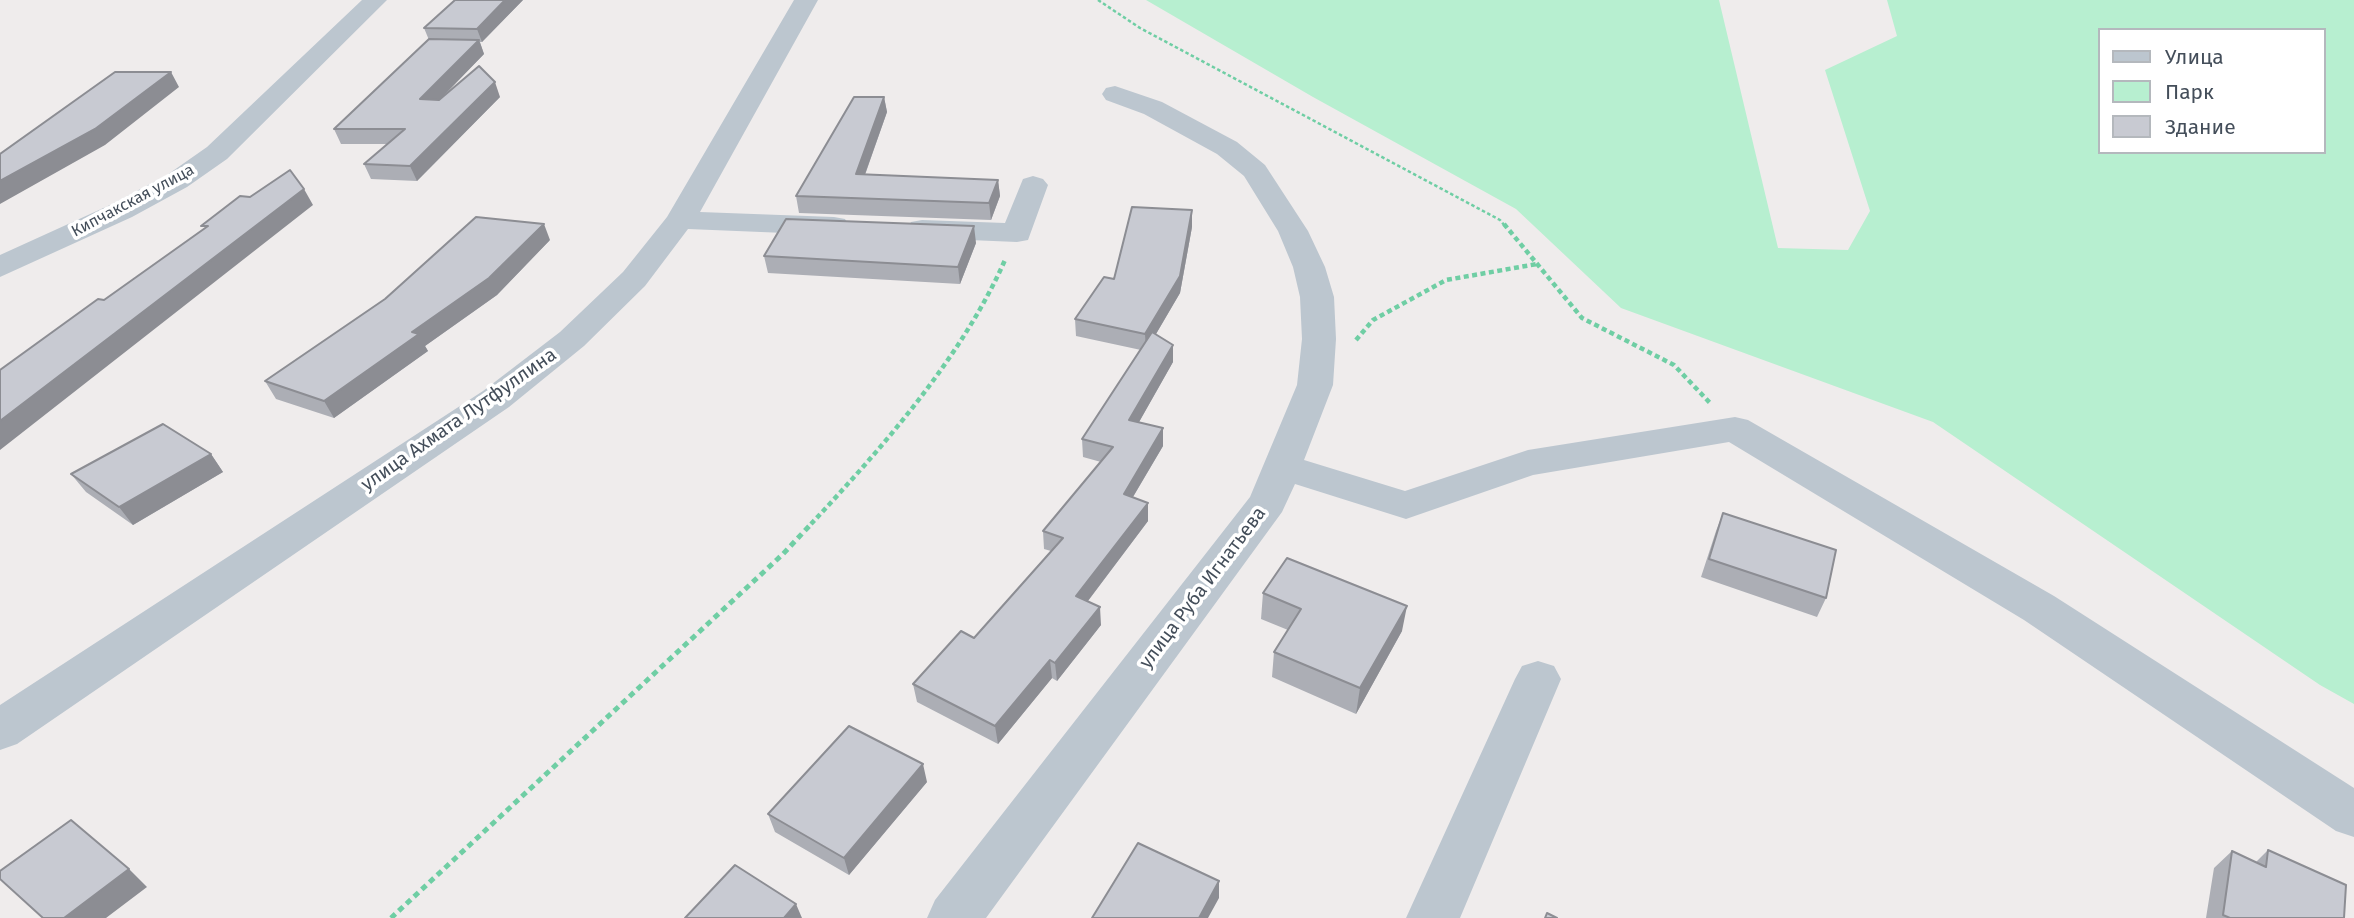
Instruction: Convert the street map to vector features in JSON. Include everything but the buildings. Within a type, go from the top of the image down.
[{"type":"street","name":"Кипчакская улица","points":[[0,267],[132,205],[177,181],[217,153],[375,0]]},
{"type":"street","name":"улица Ахмата Лутфуллина","points":[[0,730],[496,399],[581,331],[634,279],[680,220],[806,0]]},
{"type":"street","name":"улица Руба Игнатьева","points":[[954,918],[1268,502],[1315,385],[1319,339],[1317,298],[1309,267],[1293,231],[1255,171],[1227,148],[1153,108],[1115,94]]},
{"type":"street","points":[[680,220],[1017,233],[1033,185]]},
{"type":"street","points":[[1283,467],[1406,505],[1528,463],[1735,429],[2039,608],[2354,815]]},
{"type":"street","points":[[1433,918],[1538,679]]},
{"type":"path","points":[[1098,0],[1140,28],[1500,220],[1582,318],[1674,365],[1735,429]]},
{"type":"path","points":[[391,918],[783,554],[877,454],[931,383],[993,287],[1017,233]]},
{"type":"path","points":[[1315,385],[1373,320],[1446,280],[1537,264]]},
{"type":"green space","points":[[1146,0],[1719,0],[1778,248],[1848,250],[1870,211],[1825,70],[1897,36],[1887,0],[2354,0],[2354,704],[2320,685],[1933,422],[1621,308],[1516,209],[1313,97]]}]
